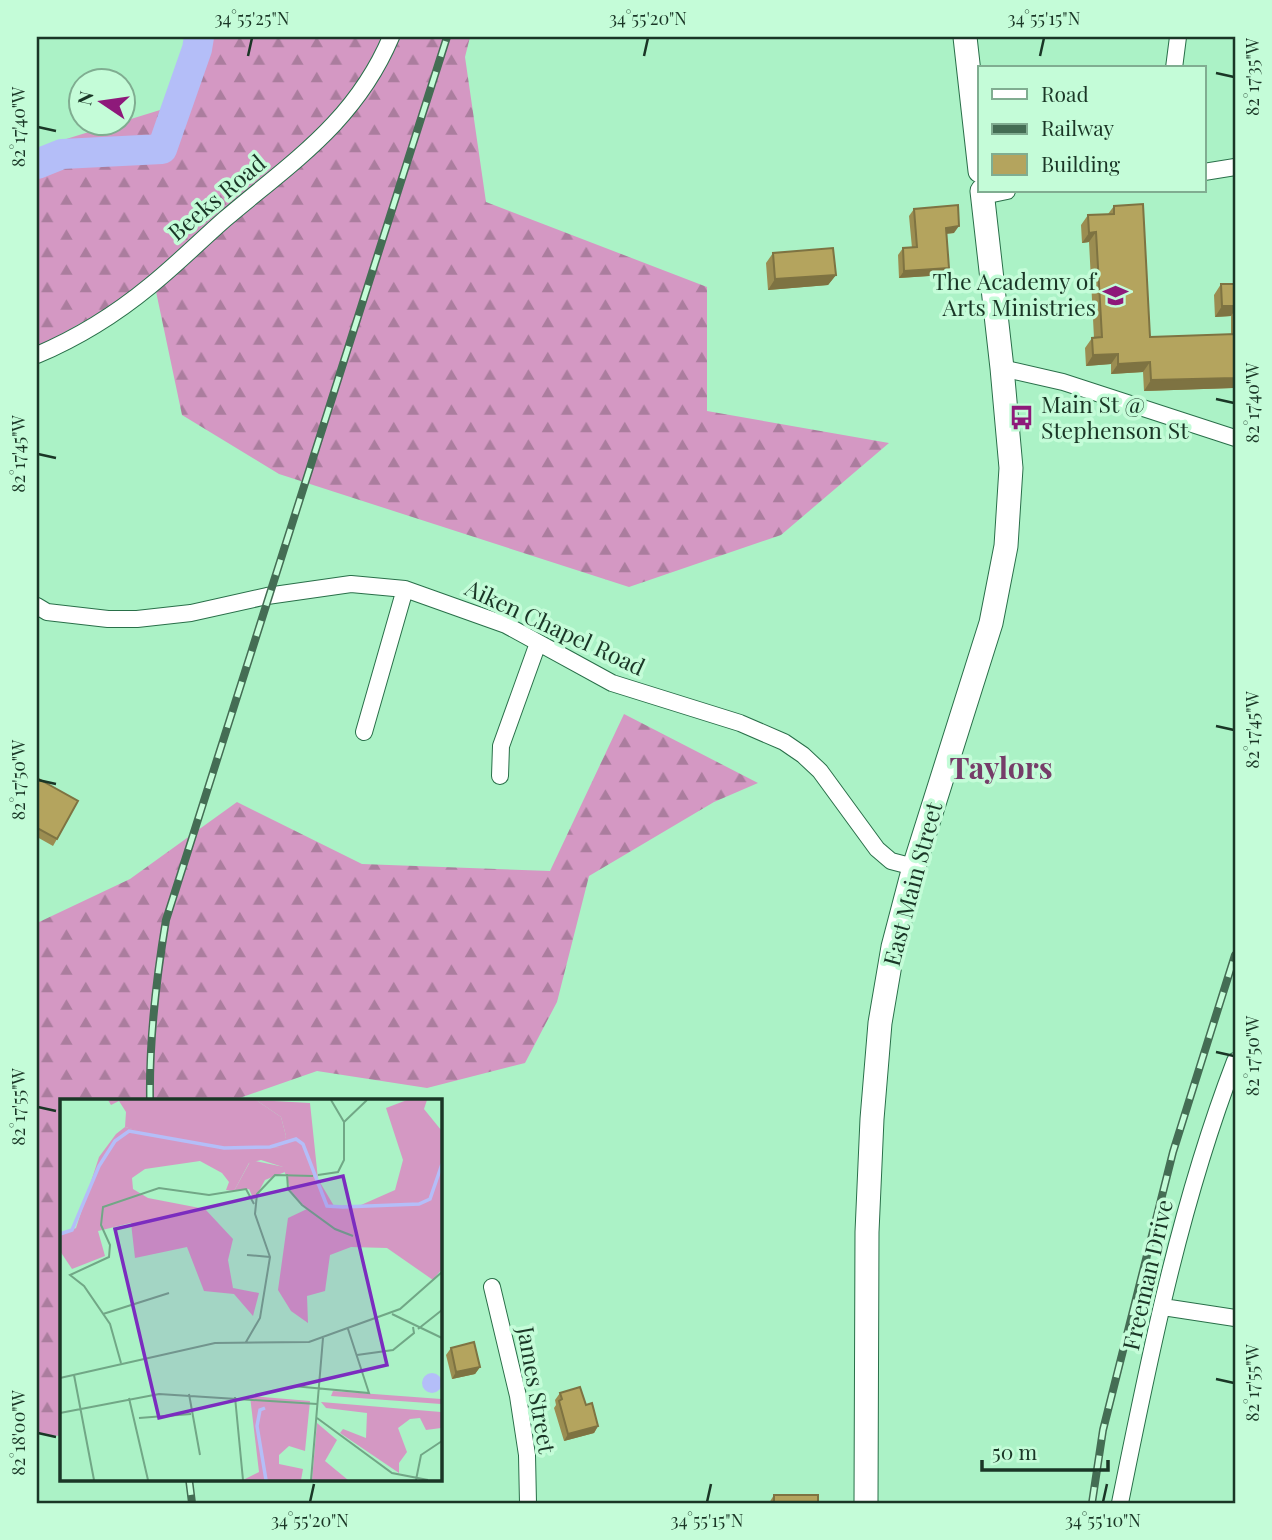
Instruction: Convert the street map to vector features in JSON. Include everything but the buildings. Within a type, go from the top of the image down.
[{"type":"street","name":"Beeks Road","points":[[37,355],[85,330],[140,293],[305,154],[365,88],[391,37]]},
{"type":"street","points":[[965,37],[978,153]]},
{"type":"street","points":[[1174,66],[1178,37]]},
{"type":"street","points":[[1206,172],[1235,167]]},
{"type":"street","name":"East Main Street","points":[[866,1503],[867,1232],[880,1023],[893,947],[914,867],[992,623],[1006,546],[1011,468],[982,193]]},
{"type":"street","points":[[1002,368],[1063,382],[1235,438]]},
{"type":"street","name":"Aiken Chapel Road","points":[[40,610],[108,619],[158,618],[267,596],[351,584],[405,589],[506,625],[612,683],[740,723],[784,742],[820,771],[877,849],[891,861],[914,867]]},
{"type":"street","points":[[364,732],[405,589]]},
{"type":"street","points":[[500,776],[501,746],[538,643]]},
{"type":"street","name":"Freeman Drive","points":[[1120,1503],[1182,1223],[1235,1061]]},
{"type":"street","name":"James Street","points":[[492,1287],[518,1396],[527,1455],[528,1503]]},
{"type":"street","points":[[1163,1307],[1235,1318]]},
{"type":"green space","points":[[187,37],[470,37],[465,57],[486,202],[707,287],[707,411],[889,443],[781,535],[629,587],[279,474],[182,415],[154,282],[37,348],[37,148],[76,136],[136,136],[136,117],[173,106]]},
{"type":"green space","points":[[624,714],[758,783],[714,802],[589,876],[557,1002],[525,1063],[427,1088],[317,1071],[237,1099],[60,1099],[60,1436],[37,1434],[37,923],[130,879],[237,802],[362,864],[550,871]]},
{"type":"waterway","points":[[37,164],[62,154],[162,149],[199,37]]},
{"type":"railway","points":[[150,1099],[154,1010],[166,920],[447,37]]},
{"type":"railway","points":[[1092,1503],[1103,1430],[1173,1152],[1235,955]]},
{"type":"railway","points":[[189,1480],[192,1503]]},
{"type":"place","name":"The Academy of Arts Ministries","points":[[1116,295]]},
{"type":"place","name":"Main St @ Stephenson St","points":[[1021,418]]},
{"type":"district","name":"Taylors","points":[[1001,769]]}]
